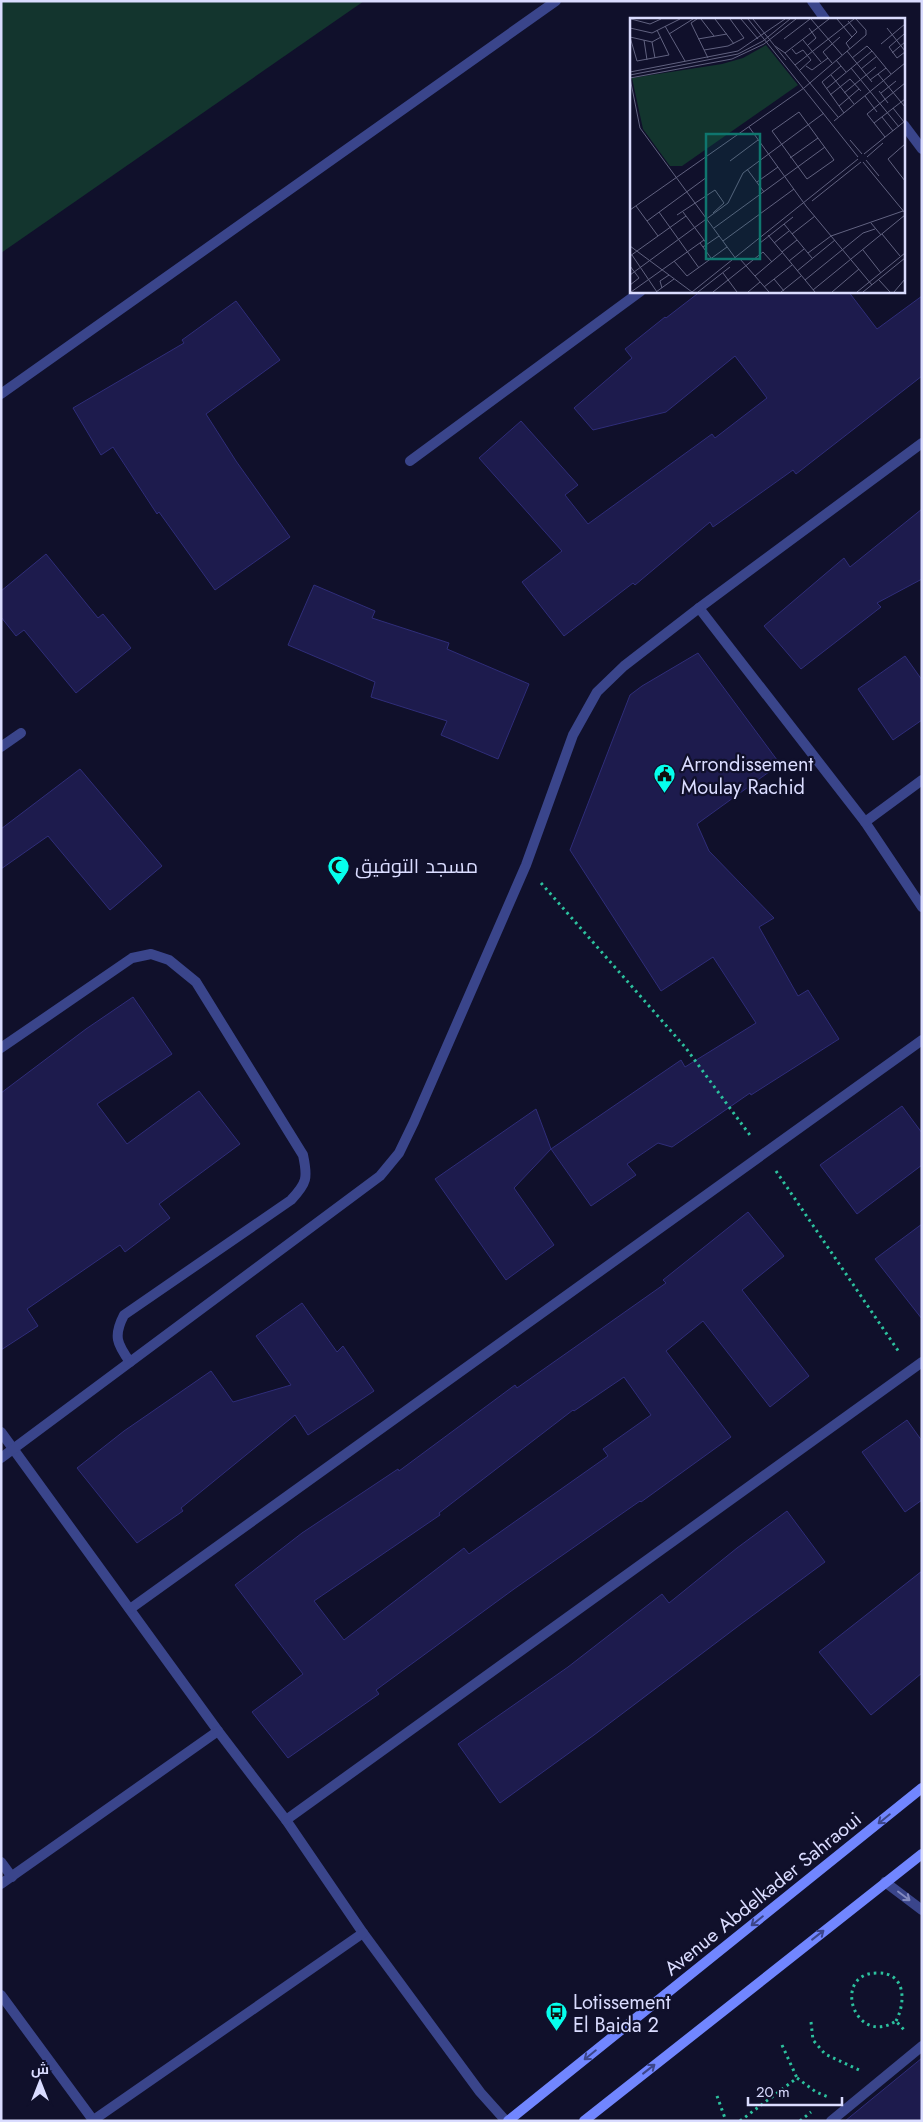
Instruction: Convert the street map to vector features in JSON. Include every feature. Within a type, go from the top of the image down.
[{"type":"main road","name":"Avenue Abdelkader Sahraoui","points":[[507,2121],[922,1788]]},
{"type":"main road","points":[[584,2121],[922,1854]]},
{"type":"street","points":[[1,394],[556,1]]},
{"type":"street","points":[[812,1],[824,18]]},
{"type":"street","points":[[906,128],[922,149]]},
{"type":"street","points":[[410,461],[639,292]]},
{"type":"street","points":[[1,1458],[380,1176],[399,1153],[526,865],[573,735],[596,692],[624,666],[699,608],[922,443]]},
{"type":"street","points":[[699,608],[864,822],[922,907]]},
{"type":"street","points":[[1,747],[21,733]]},
{"type":"street","points":[[864,822],[922,780]]},
{"type":"street","points":[[1,1048],[132,958],[151,954],[169,960],[196,982],[303,1155],[307,1174],[303,1187],[291,1200],[124,1315],[118,1328],[117,1340],[120,1349],[130,1362]]},
{"type":"street","points":[[130,1610],[922,1040]]},
{"type":"street","points":[[286,1820],[922,1362]]},
{"type":"street","points":[[1,1432],[218,1731],[286,1820],[363,1933],[480,2092],[507,2121]]},
{"type":"street","points":[[1,1884],[218,1731]]},
{"type":"street","points":[[1,1862],[12,1877]]},
{"type":"street","points":[[885,1882],[922,1910]]},
{"type":"street","points":[[1,1996],[92,2120],[363,1933]]},
{"type":"street","points":[[831,2121],[922,2046]]},
{"type":"path","points":[[526,865],[685,1046],[764,1153],[911,1370]]},
{"type":"path","points":[[878,1972],[889,1975],[898,1981],[904,2000],[902,2010],[896,2021],[888,2026],[877,2027],[863,2021],[854,2014],[851,2003],[852,1993],[854,1985],[859,1979],[868,1974],[878,1972]]},
{"type":"path","points":[[896,2021],[907,2033],[914,2027]]},
{"type":"path","points":[[811,2022],[813,2040],[825,2054],[859,2070]]},
{"type":"path","points":[[782,2044],[786,2058],[797,2078],[816,2092],[829,2097]]},
{"type":"path","points":[[740,2121],[797,2078]]},
{"type":"path","points":[[717,2096],[726,2121]]},
{"type":"green space","points":[[1,1],[364,1],[1,253]]},
{"type":"building","points":[[700,292],[849,292],[877,329],[922,296],[922,376],[796,474],[793,470],[713,527],[710,522],[635,585],[633,583],[564,636],[522,582],[562,551],[479,458],[521,421],[578,485],[565,495],[588,524],[712,434],[715,438],[767,398],[735,356],[666,412],[593,430],[574,408],[632,358],[625,349]]},
{"type":"building","points":[[236,301],[280,360],[206,414],[236,461],[290,537],[215,590],[159,512],[157,514],[113,447],[101,455],[73,408],[184,343],[182,340]]},
{"type":"building","points":[[922,509],[922,579],[877,603],[881,607],[801,669],[764,626],[844,558],[850,567]]},
{"type":"building","points":[[46,554],[98,618],[103,614],[131,648],[76,693],[24,630],[16,636],[1,617],[1,591]]},
{"type":"building","points":[[314,585],[375,611],[372,618],[449,643],[447,649],[529,684],[498,759],[441,735],[447,721],[371,697],[375,682],[288,645]]},
{"type":"building","name":"Arrondissement Moulay Rachid","points":[[698,653],[780,764],[697,824],[709,851],[774,918],[759,927],[798,996],[808,990],[839,1039],[751,1095],[750,1093],[672,1147],[658,1143],[627,1164],[636,1175],[591,1206],[551,1149],[681,1060],[685,1067],[756,1023],[713,957],[661,991],[570,850],[630,695]]},
{"type":"building","points":[[905,656],[922,680],[922,720],[893,740],[858,689]]},
{"type":"building","points":[[80,769],[162,866],[110,910],[48,836],[1,869],[1,829]]},
{"type":"building","points":[[133,997],[172,1054],[97,1104],[127,1144],[199,1091],[240,1144],[159,1204],[170,1218],[125,1252],[120,1245],[27,1309],[38,1326],[1,1350],[1,1093],[86,1029]]},
{"type":"building","points":[[902,1106],[922,1133],[922,1165],[857,1214],[820,1165]]},
{"type":"building","points":[[536,1109],[551,1149],[514,1188],[554,1245],[506,1280],[435,1179]]},
{"type":"building","points":[[748,1212],[784,1256],[742,1290],[809,1376],[770,1407],[703,1321],[666,1351],[731,1437],[641,1502],[514,1589],[376,1690],[379,1694],[288,1758],[252,1712],[303,1674],[235,1585],[302,1533],[398,1469],[399,1471],[515,1385],[517,1388],[666,1283],[663,1280]],"holes":[[[624,1377],[651,1415],[603,1449],[608,1456],[469,1554],[464,1548],[344,1640],[314,1601],[440,1515],[439,1513],[573,1410]]]},
{"type":"building","points":[[922,1224],[922,1319],[875,1259]]},
{"type":"building","points":[[302,1303],[337,1352],[343,1346],[374,1391],[308,1435],[295,1415],[181,1508],[183,1511],[137,1543],[77,1468],[124,1431],[211,1371],[233,1402],[291,1385],[256,1336]]},
{"type":"building","points":[[907,1420],[922,1441],[922,1500],[905,1512],[862,1452]]},
{"type":"building","points":[[787,1511],[825,1562],[500,1803],[458,1744],[568,1667],[662,1594],[669,1603],[737,1548]]},
{"type":"building","points":[[922,1571],[922,1673],[871,1715],[819,1652]]},
{"type":"building","points":[[922,2058],[922,2121],[845,2121]]},
{"type":"place","name":"Arrondissement Moulay Rachid","points":[[665,794]]},
{"type":"place","name":"مسجد التوفيق","points":[[339,885]]},
{"type":"place","name":"Lotissement El Baida 2","points":[[557,2032]]}]
